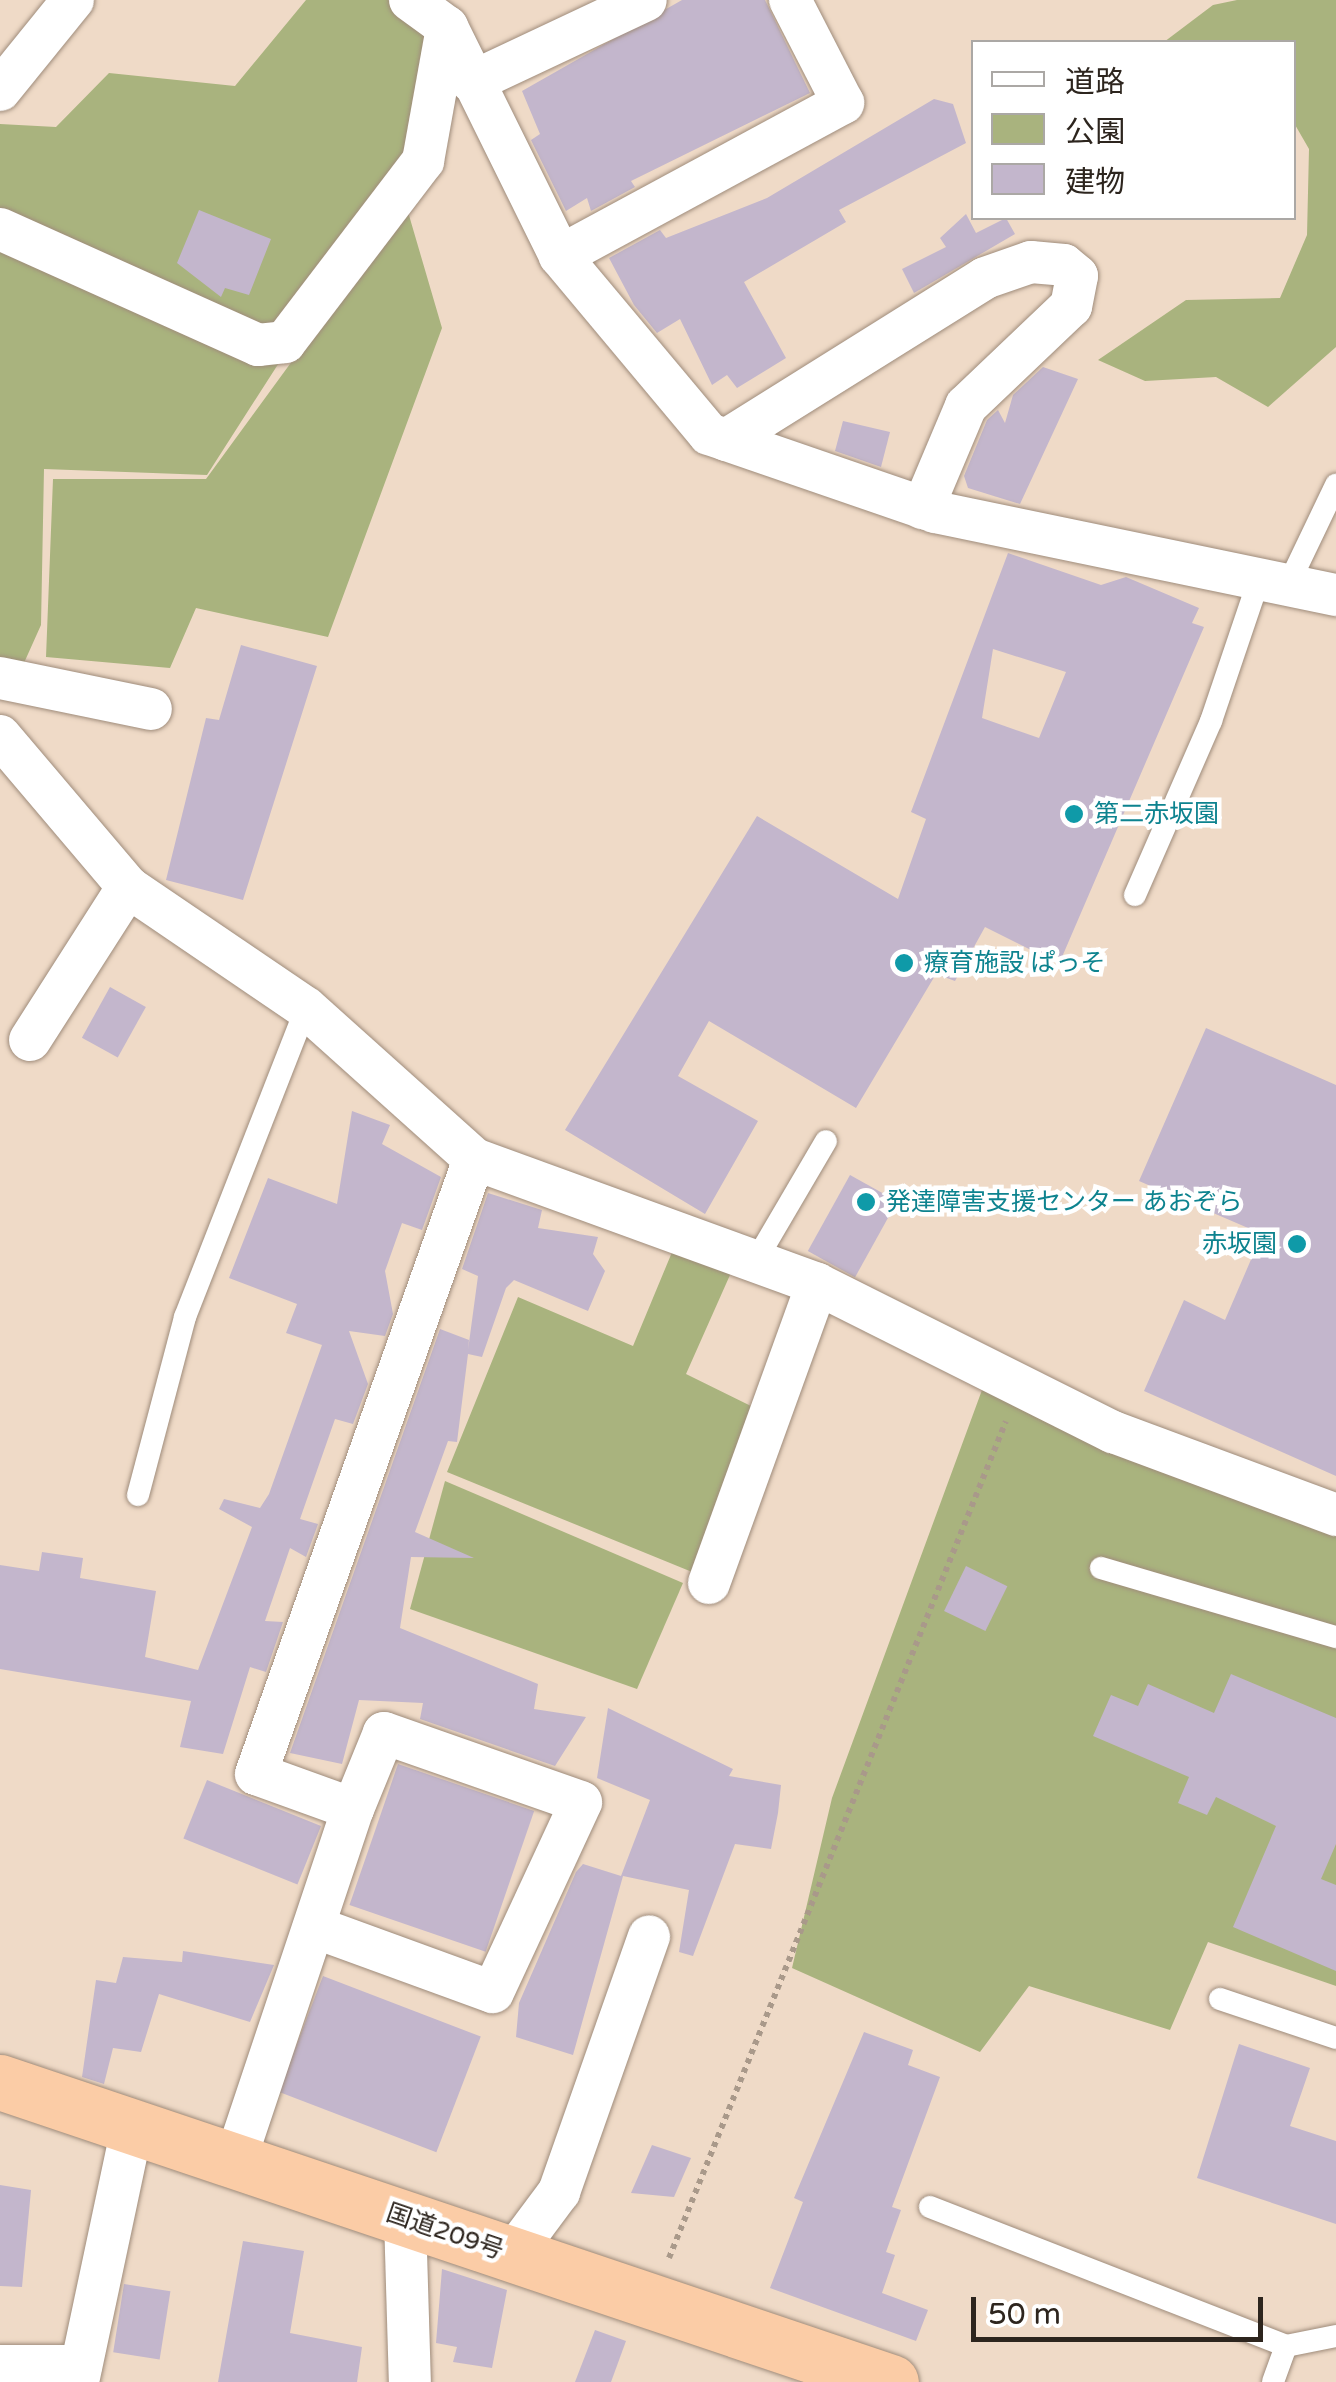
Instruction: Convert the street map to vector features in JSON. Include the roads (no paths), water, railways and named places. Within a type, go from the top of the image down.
[{"type":"highway","name":"国道209号","points":[[0,2082],[891,2382]]},
{"type":"street","points":[[0,90],[74,0]]},
{"type":"street","points":[[410,0],[446,27],[560,256],[710,434],[922,508],[1336,595]]},
{"type":"street","points":[[472,82],[646,0]]},
{"type":"street","points":[[560,256],[842,103],[790,0]]},
{"type":"street","points":[[0,229],[258,345],[284,342],[423,161],[446,27]]},
{"type":"street","points":[[726,440],[985,278],[1031,262],[1064,265],[1077,276],[1071,306],[966,406],[922,508]]},
{"type":"street","points":[[0,678],[151,709]]},
{"type":"street","points":[[5,756],[128,887],[306,1008],[474,1158],[818,1284],[1113,1432],[1336,1515]]},
{"type":"street","points":[[30,1040],[128,887]]},
{"type":"street","points":[[353,1809],[256,1774],[474,1158]]},
{"type":"street","points":[[709,1583],[818,1284]]},
{"type":"street","points":[[234,2161],[353,1809],[384,1733],[580,1802],[493,1992],[314,1927]]},
{"type":"street","points":[[512,2254],[559,2192],[649,1936]]},
{"type":"street","points":[[0,2366],[80,2374],[132,2127]]},
{"type":"street","points":[[405,2218],[410,2382]]},
{"type":"lane","points":[[1135,894],[1274,579],[1336,485]]},
{"type":"lane","points":[[138,1495],[184,1317],[306,1008]]},
{"type":"lane","points":[[755,1262],[826,1141]]},
{"type":"lane","points":[[1101,1568],[1336,1637]]},
{"type":"lane","points":[[1220,1999],[1336,2038]]},
{"type":"lane","points":[[930,2207],[1286,2346],[1336,2336]]},
{"type":"lane","points":[[1274,2382],[1286,2346]]},
{"type":"place","name":"第二赤坂園","points":[[1074,814]]},
{"type":"place","name":"療育施設 ぱっそ","points":[[904,963]]},
{"type":"place","name":"発達障害支援センター あおぞら","points":[[866,1202]]},
{"type":"place","name":"赤坂園","points":[[1297,1244]]}]
